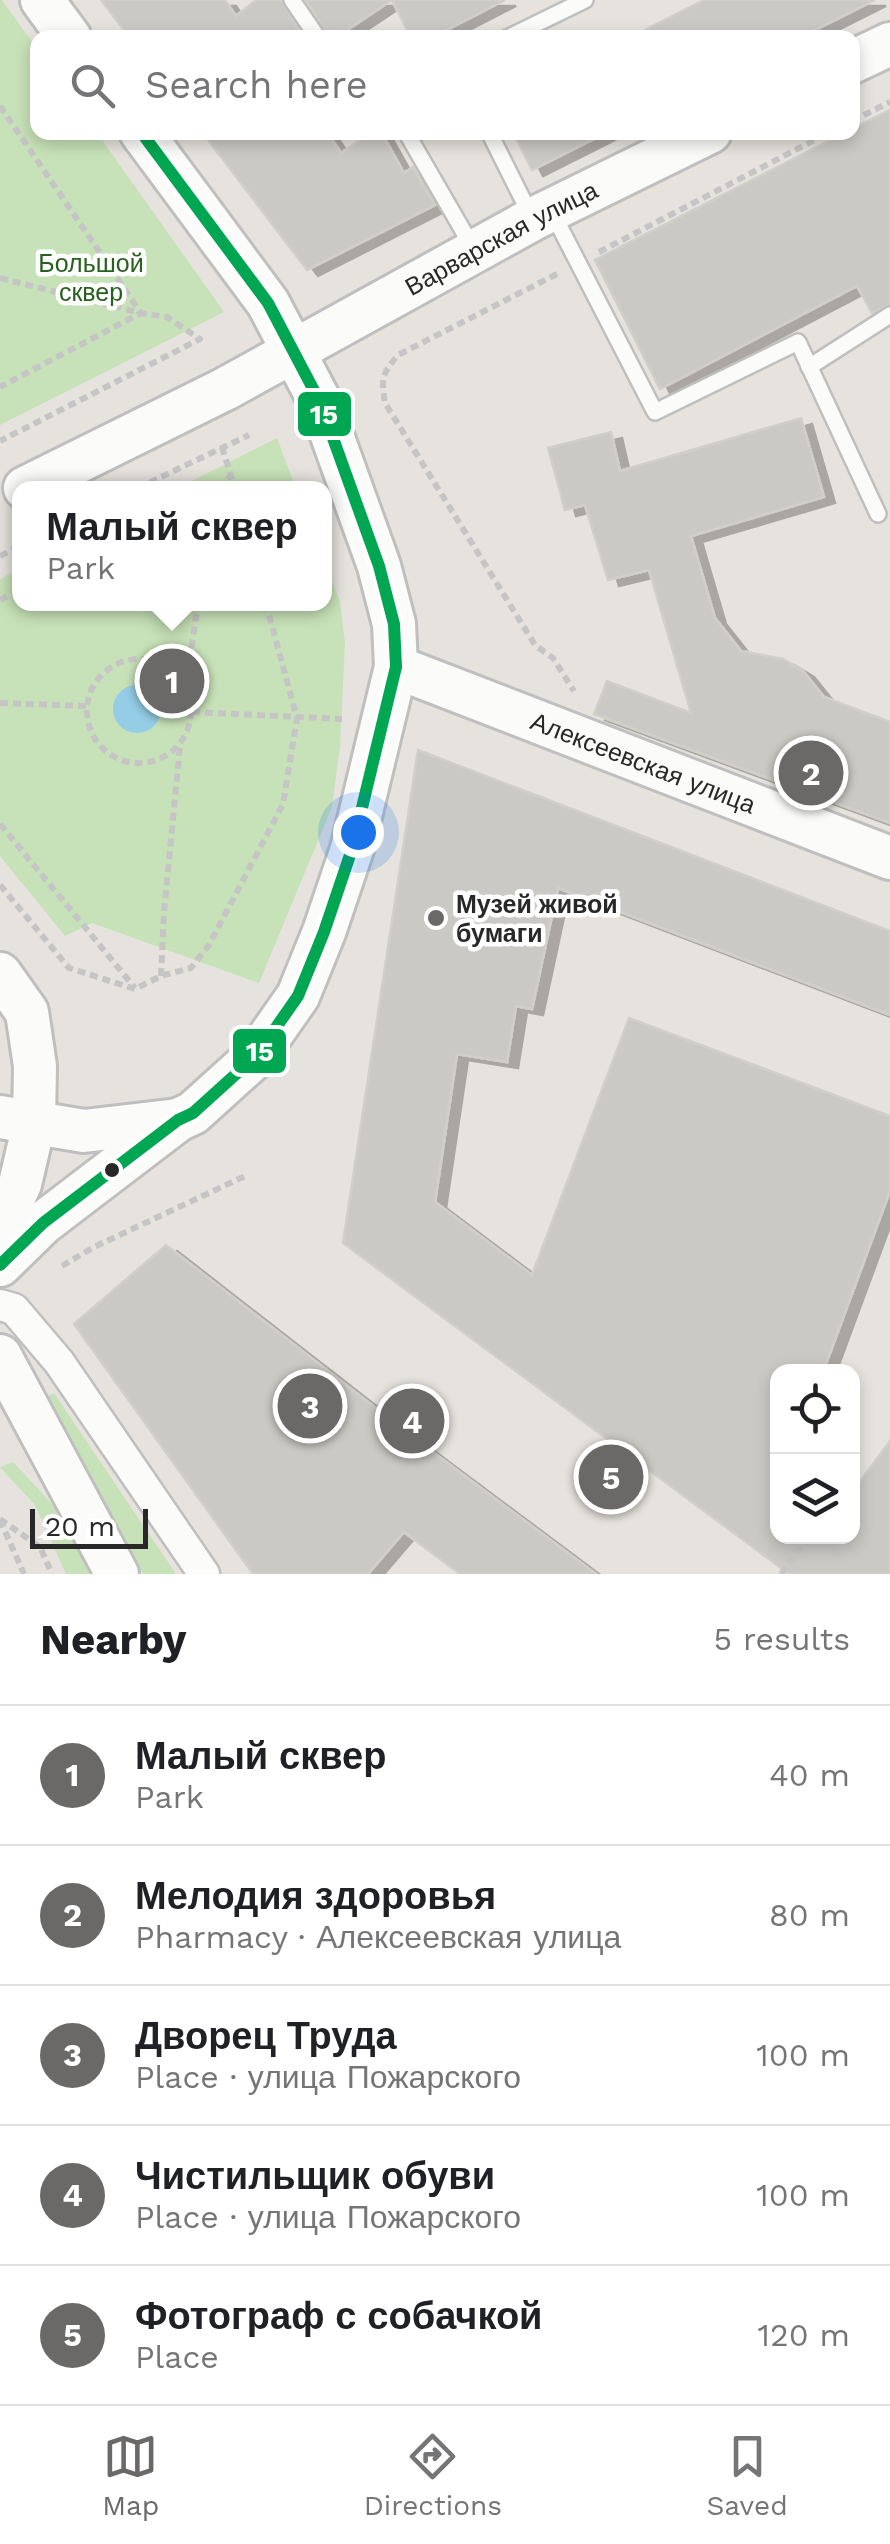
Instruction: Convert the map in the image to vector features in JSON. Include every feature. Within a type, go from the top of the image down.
[{"type":"street","points":[[42,0],[64,30]]},
{"type":"street","points":[[860,58],[890,44]]},
{"type":"street","points":[[0,1265],[43,1223],[178,1120],[193,1113],[256,1056],[298,996],[352,849],[396,667],[394,624],[379,566],[320,402],[268,303],[147,140]]},
{"type":"street","name":"Варварская улица","points":[[40,481],[225,389],[542,215],[694,140]]},
{"type":"street","name":"Алексеевская улица","points":[[396,667],[890,858]]},
{"type":"street","points":[[0,974],[26,1012],[35,1066],[17,1120],[20,1184],[0,1228]]},
{"type":"street","points":[[0,1052],[26,1012]]},
{"type":"street","points":[[17,1120],[84,1131],[178,1120]]},
{"type":"street","points":[[0,1305],[14,1309],[59,1362],[204,1574]]},
{"type":"street","points":[[0,1356],[118,1574]]},
{"type":"lane","points":[[292,0],[313,30]]},
{"type":"lane","points":[[520,30],[563,4],[585,0]]},
{"type":"lane","points":[[411,140],[475,252]]},
{"type":"lane","points":[[494,140],[578,264],[655,412],[798,342],[878,514]]},
{"type":"lane","points":[[809,366],[890,315]]},
{"type":"path","points":[[860,117],[890,102]]},
{"type":"path","points":[[0,106],[141,314]]},
{"type":"path","points":[[578,696],[553,658],[535,645],[385,403],[384,372],[398,355],[815,140]]},
{"type":"path","points":[[0,278],[141,314],[166,316],[200,339],[0,441]]},
{"type":"path","points":[[0,387],[141,314]]},
{"type":"path","points":[[152,481],[249,435]]},
{"type":"path","points":[[222,447],[233,481]]},
{"type":"path","points":[[226,481],[231,476]]},
{"type":"path","points":[[186,686],[174,672],[152,660],[130,659],[109,668],[92,686],[86,706],[90,731],[100,748],[119,761],[141,764],[164,758],[180,744],[192,712],[186,686],[197,611]]},
{"type":"path","points":[[0,885],[69,968],[135,989],[161,976],[191,968],[209,945],[284,804],[297,718],[268,611]]},
{"type":"path","points":[[0,704],[86,706]]},
{"type":"path","points":[[192,712],[342,719]]},
{"type":"path","points":[[161,976],[180,744]]},
{"type":"path","points":[[0,824],[135,989]]},
{"type":"path","points":[[52,1272],[94,1247],[245,1176]]},
{"type":"path","points":[[0,1520],[24,1574]]},
{"type":"path","points":[[0,1520],[40,1547],[52,1574]]},
{"type":"path","points":[[781,1574],[803,1544]]},
{"type":"green space","name":"Большой сквер","points":[[2,0],[30,39],[30,140],[102,140],[224,312],[0,425]]},
{"type":"green space","points":[[277,438],[293,481],[192,481]]},
{"type":"green space","points":[[12,573],[12,611],[332,611],[332,581],[340,602],[345,643],[340,746],[332,807],[259,983],[92,923],[65,936],[0,856],[0,579]]},
{"type":"green space","points":[[54,1393],[176,1574],[143,1574],[47,1397]]},
{"type":"green space","points":[[13,1462],[52,1504],[92,1574],[66,1574],[35,1505],[0,1467]]},
{"type":"water","points":[[137,685],[154,692],[161,709],[154,726],[137,733],[120,726],[113,709],[120,692]]},
{"type":"building","points":[[101,0],[225,0],[236,16],[256,0],[281,0],[299,30],[124,30]]},
{"type":"building","points":[[306,0],[392,0],[347,30],[324,30]]},
{"type":"building","points":[[392,0],[505,0],[447,30],[407,30]]},
{"type":"building","points":[[704,0],[875,0],[815,30],[645,30]]},
{"type":"building","points":[[890,110],[890,304],[872,313],[857,286],[660,389],[595,260],[830,140],[860,140],[860,125]]},
{"type":"building","points":[[208,140],[332,140],[341,153],[360,140],[385,140],[404,173],[413,167],[435,205],[307,270]]},
{"type":"building","points":[[517,140],[592,140],[532,170]]},
{"type":"building","points":[[801,418],[824,497],[691,536],[715,618],[741,651],[783,659],[803,671],[824,697],[890,722],[890,823],[594,714],[607,681],[691,713],[649,570],[608,580],[585,505],[565,510],[548,448],[611,432],[620,471]]},
{"type":"building","points":[[418,750],[890,931],[890,1015],[558,888],[532,1009],[516,1006],[507,1062],[457,1054],[435,1202],[532,1275],[629,1018],[890,1116],[890,1191],[826,1364],[770,1364],[770,1544],[860,1544],[860,1481],[890,1441],[890,1574],[789,1574],[343,1243]]},
{"type":"building","points":[[166,1245],[596,1574],[460,1574],[404,1532],[368,1574],[253,1574],[74,1324]]},
{"type":"transit line","name":"15","points":[[0,1265],[43,1223],[178,1120],[193,1113],[256,1056],[298,996],[352,849],[396,667],[394,624],[379,566],[320,402],[268,303],[147,140]]},
{"type":"place","name":"Малый сквер","points":[[172,681]]},
{"type":"place","name":"Мелодия здоровья","points":[[811,773]]},
{"type":"place","name":"Музей живой бумаги","points":[[436,918]]},
{"type":"place","name":"Дворец Труда","points":[[310,1406]]},
{"type":"place","name":"Чистильщик обуви","points":[[412,1421]]},
{"type":"place","name":"Фотограф с собачкой","points":[[611,1477]]}]
